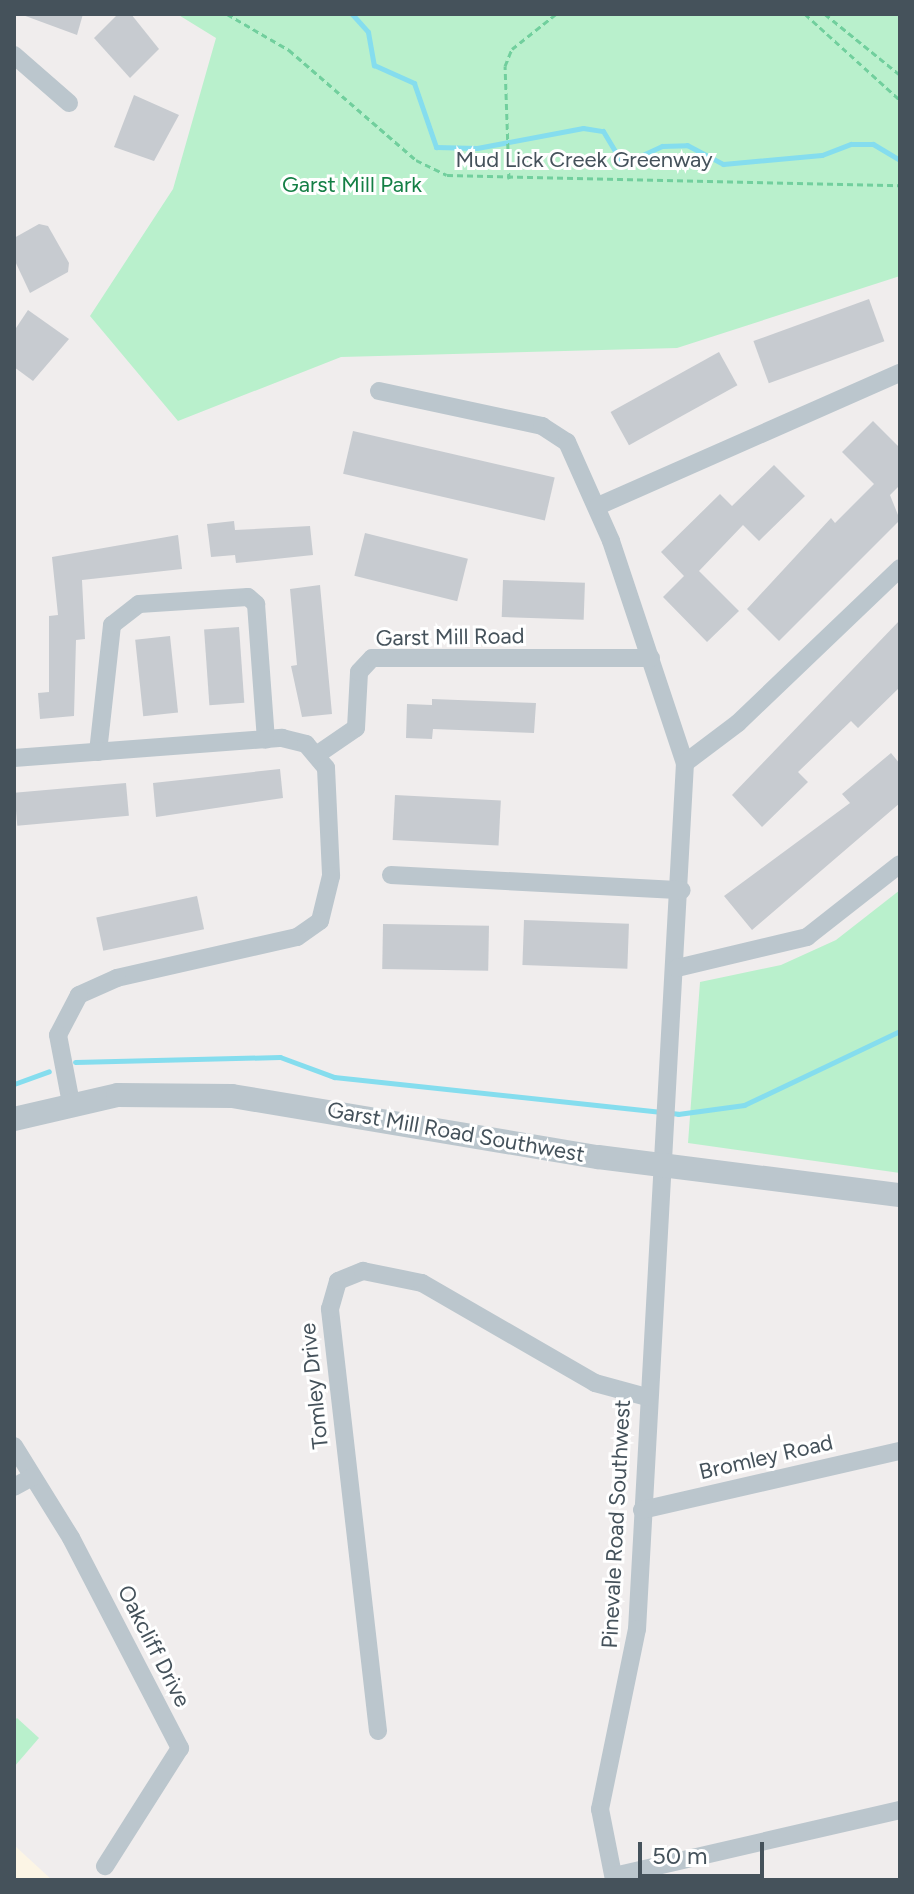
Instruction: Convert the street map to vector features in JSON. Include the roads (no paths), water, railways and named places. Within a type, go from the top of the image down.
[{"type":"street","points":[[14,55],[69,103]]},
{"type":"street","points":[[598,506],[900,373]]},
{"type":"street","points":[[379,391],[554,432],[576,452],[598,506],[685,763],[682,890],[662,1166]]},
{"type":"street","points":[[685,763],[738,723],[900,568]]},
{"type":"street","points":[[98,752],[112,625],[139,604],[248,597],[256,604],[266,740]]},
{"type":"street","name":"Garst Mill Road","points":[[318,754],[356,728],[359,672],[372,658],[651,658]]},
{"type":"street","points":[[14,758],[298,740],[318,754],[326,768],[331,876],[320,921],[297,937],[117,978],[79,995],[58,1035],[71,1103]]},
{"type":"street","points":[[677,968],[807,937],[900,864]]},
{"type":"street","points":[[391,875],[682,890]]},
{"type":"street","name":"Garst Mill Road Southwest","points":[[14,1119],[71,1103],[165,1092],[245,1097],[662,1166],[900,1195]]},
{"type":"street","name":"Pinevale Road Southwest","points":[[614,1878],[600,1809],[632,1670],[662,1166]]},
{"type":"street","name":"Tomley Drive","points":[[378,1731],[330,1309],[338,1281],[363,1271],[422,1283],[595,1383],[647,1397]]},
{"type":"street","name":"Oakcliff Drive","points":[[14,1446],[180,1748],[105,1866]]},
{"type":"street","name":"Bromley Road","points":[[642,1510],[900,1451]]},
{"type":"street","points":[[14,1487],[32,1477]]},
{"type":"street","points":[[614,1878],[900,1810]]},
{"type":"waterway","points":[[352,14],[368,32],[374,65],[414,83],[436,147],[477,148],[583,128],[603,131],[623,164],[662,146],[687,145],[723,164],[822,155],[851,144],[873,144],[900,160]]},
{"type":"waterway","points":[[75,1062],[280,1057],[334,1077],[678,1114],[744,1105],[900,1031]]},
{"type":"waterway","points":[[14,1084],[49,1071]]},
{"type":"park label","name":"Garst Mill Park","points":[[352,185]]}]
